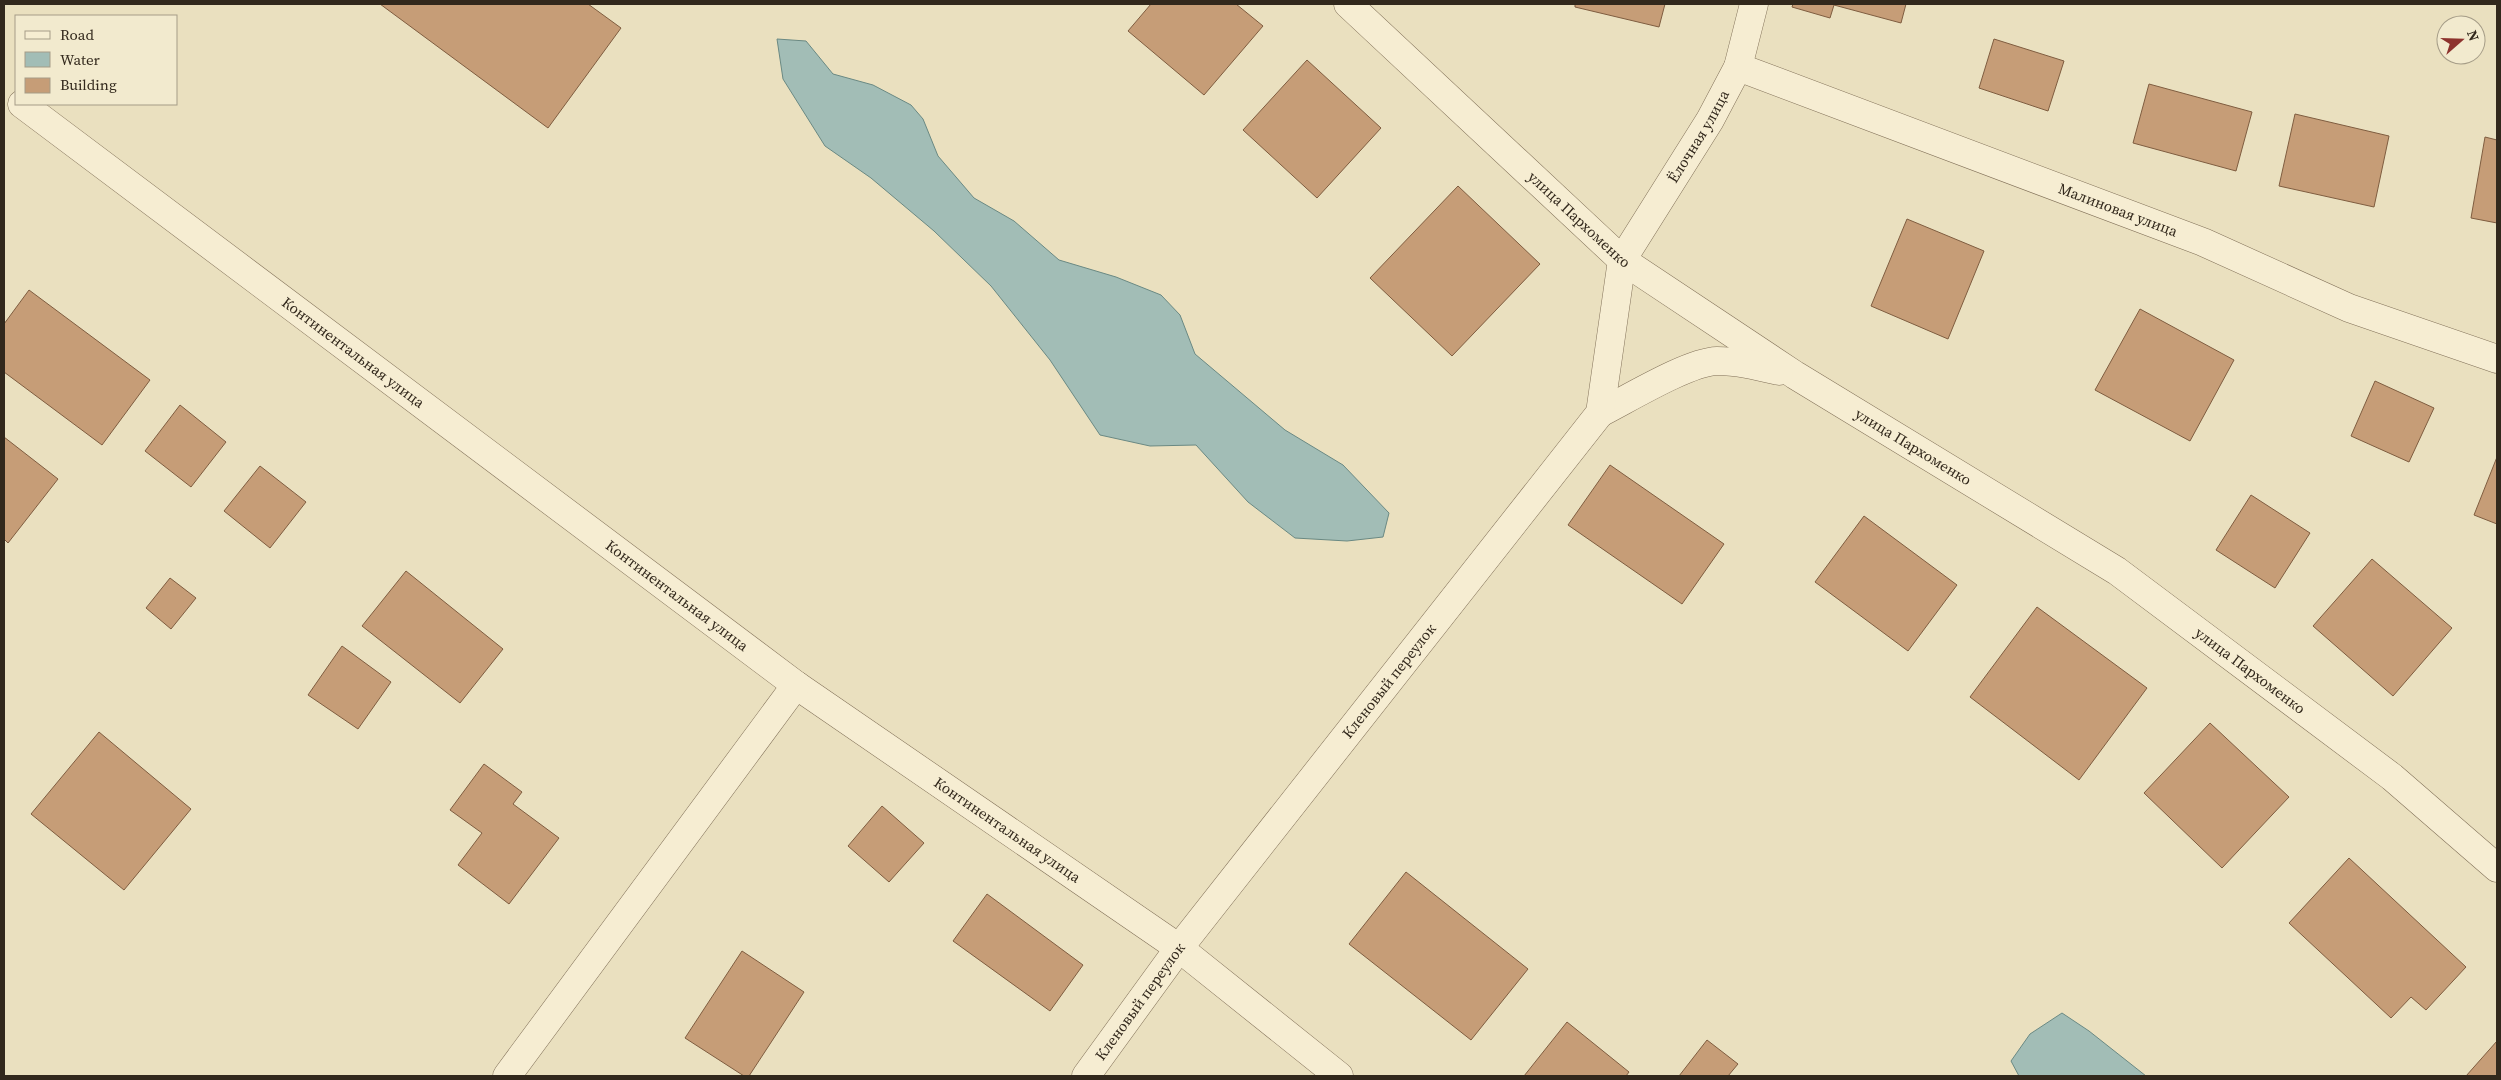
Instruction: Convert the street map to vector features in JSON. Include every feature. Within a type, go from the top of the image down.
[{"type":"street","name":"улица Пархоменко","points":[[1348,4],[1622,260],[1795,375],[2117,570],[2392,777],[2497,868]]},
{"type":"street","name":"Ёлочная улица","points":[[1622,260],[1710,120],[1738,67],[1754,4]]},
{"type":"street","name":"Малиновая улица","points":[[1738,67],[2203,242],[2349,308],[2497,359]]},
{"type":"street","points":[[4,90],[15,99]]},
{"type":"street","name":"Континентальная улица","points":[[23,105],[796,685],[1179,948],[1339,1076]]},
{"type":"street","points":[[1600,413],[1622,260]]},
{"type":"street","points":[[1600,413],[1682,371],[1716,361],[1748,363],[1795,375]]},
{"type":"street","name":"Кленовый переулок","points":[[1086,1076],[1179,948],[1600,413]]},
{"type":"street","points":[[507,1076],[796,685]]},
{"type":"water","points":[[777,39],[806,41],[833,74],[873,85],[911,105],[923,119],[938,156],[974,198],[1014,221],[1059,260],[1116,277],[1161,295],[1180,315],[1195,354],[1285,430],[1343,465],[1389,513],[1383,537],[1347,541],[1295,538],[1248,502],[1196,445],[1150,446],[1100,435],[1050,360],[991,286],[934,231],[871,178],[825,146],[783,79]]},
{"type":"water","points":[[2062,1013],[2089,1031],[2146,1076],[2019,1076],[2011,1061],[2030,1034]]},
{"type":"building","points":[[380,4],[588,4],[621,28],[548,128]]},
{"type":"building","points":[[1151,4],[1236,4],[1263,26],[1204,95],[1128,31]]},
{"type":"building","points":[[1575,4],[1665,4],[1659,27],[1575,7]]},
{"type":"building","points":[[1793,4],[1906,4],[1901,23],[1834,5],[1830,18],[1792,7]]},
{"type":"building","points":[[1994,39],[2064,61],[2048,111],[1979,88]]},
{"type":"building","points":[[1307,60],[1381,128],[1317,198],[1243,130]]},
{"type":"building","points":[[2149,84],[2252,112],[2236,171],[2133,143]]},
{"type":"building","points":[[2295,114],[2389,136],[2374,207],[2279,186]]},
{"type":"building","points":[[2485,137],[2497,140],[2497,223],[2471,218]]},
{"type":"building","points":[[1458,186],[1540,264],[1452,356],[1370,278]]},
{"type":"building","points":[[1907,219],[1984,251],[1948,339],[1871,306]]},
{"type":"building","points":[[29,290],[150,380],[102,445],[4,372],[4,324]]},
{"type":"building","points":[[2140,309],[2234,360],[2190,441],[2095,390]]},
{"type":"building","points":[[2375,381],[2434,408],[2409,462],[2351,436]]},
{"type":"building","points":[[180,405],[226,442],[191,487],[145,451]]},
{"type":"building","points":[[4,437],[58,479],[8,543],[4,539]]},
{"type":"building","points":[[2497,457],[2497,524],[2474,515]]},
{"type":"building","points":[[1610,465],[1724,544],[1682,604],[1568,525]]},
{"type":"building","points":[[260,466],[306,502],[270,548],[224,511]]},
{"type":"building","points":[[2251,495],[2310,533],[2275,588],[2216,550]]},
{"type":"building","points":[[1864,516],[1957,585],[1908,651],[1815,582]]},
{"type":"building","points":[[2372,559],[2452,628],[2393,696],[2313,626]]},
{"type":"building","points":[[406,571],[503,649],[460,703],[362,626]]},
{"type":"building","points":[[170,578],[196,598],[171,629],[146,608]]},
{"type":"building","points":[[2037,607],[2147,688],[2079,780],[1970,697]]},
{"type":"building","points":[[342,646],[391,682],[358,729],[308,695]]},
{"type":"building","points":[[2210,723],[2289,797],[2222,868],[2144,793]]},
{"type":"building","points":[[99,732],[191,809],[124,890],[31,814]]},
{"type":"building","points":[[484,764],[522,792],[513,804],[559,838],[509,904],[458,865],[482,833],[450,810]]},
{"type":"building","points":[[882,806],[924,843],[889,882],[848,846]]},
{"type":"building","points":[[2349,858],[2466,967],[2426,1010],[2411,997],[2391,1018],[2289,923]]},
{"type":"building","points":[[1406,872],[1528,969],[1471,1040],[1349,944]]},
{"type":"building","points":[[987,894],[1083,965],[1050,1011],[953,941]]},
{"type":"building","points":[[742,951],[804,992],[749,1076],[744,1076],[685,1038]]},
{"type":"building","points":[[1567,1022],[1629,1072],[1626,1076],[1524,1076]]},
{"type":"building","points":[[1707,1040],[1738,1064],[1728,1076],[1679,1076]]},
{"type":"building","points":[[2497,1041],[2497,1076],[2466,1076]]}]
